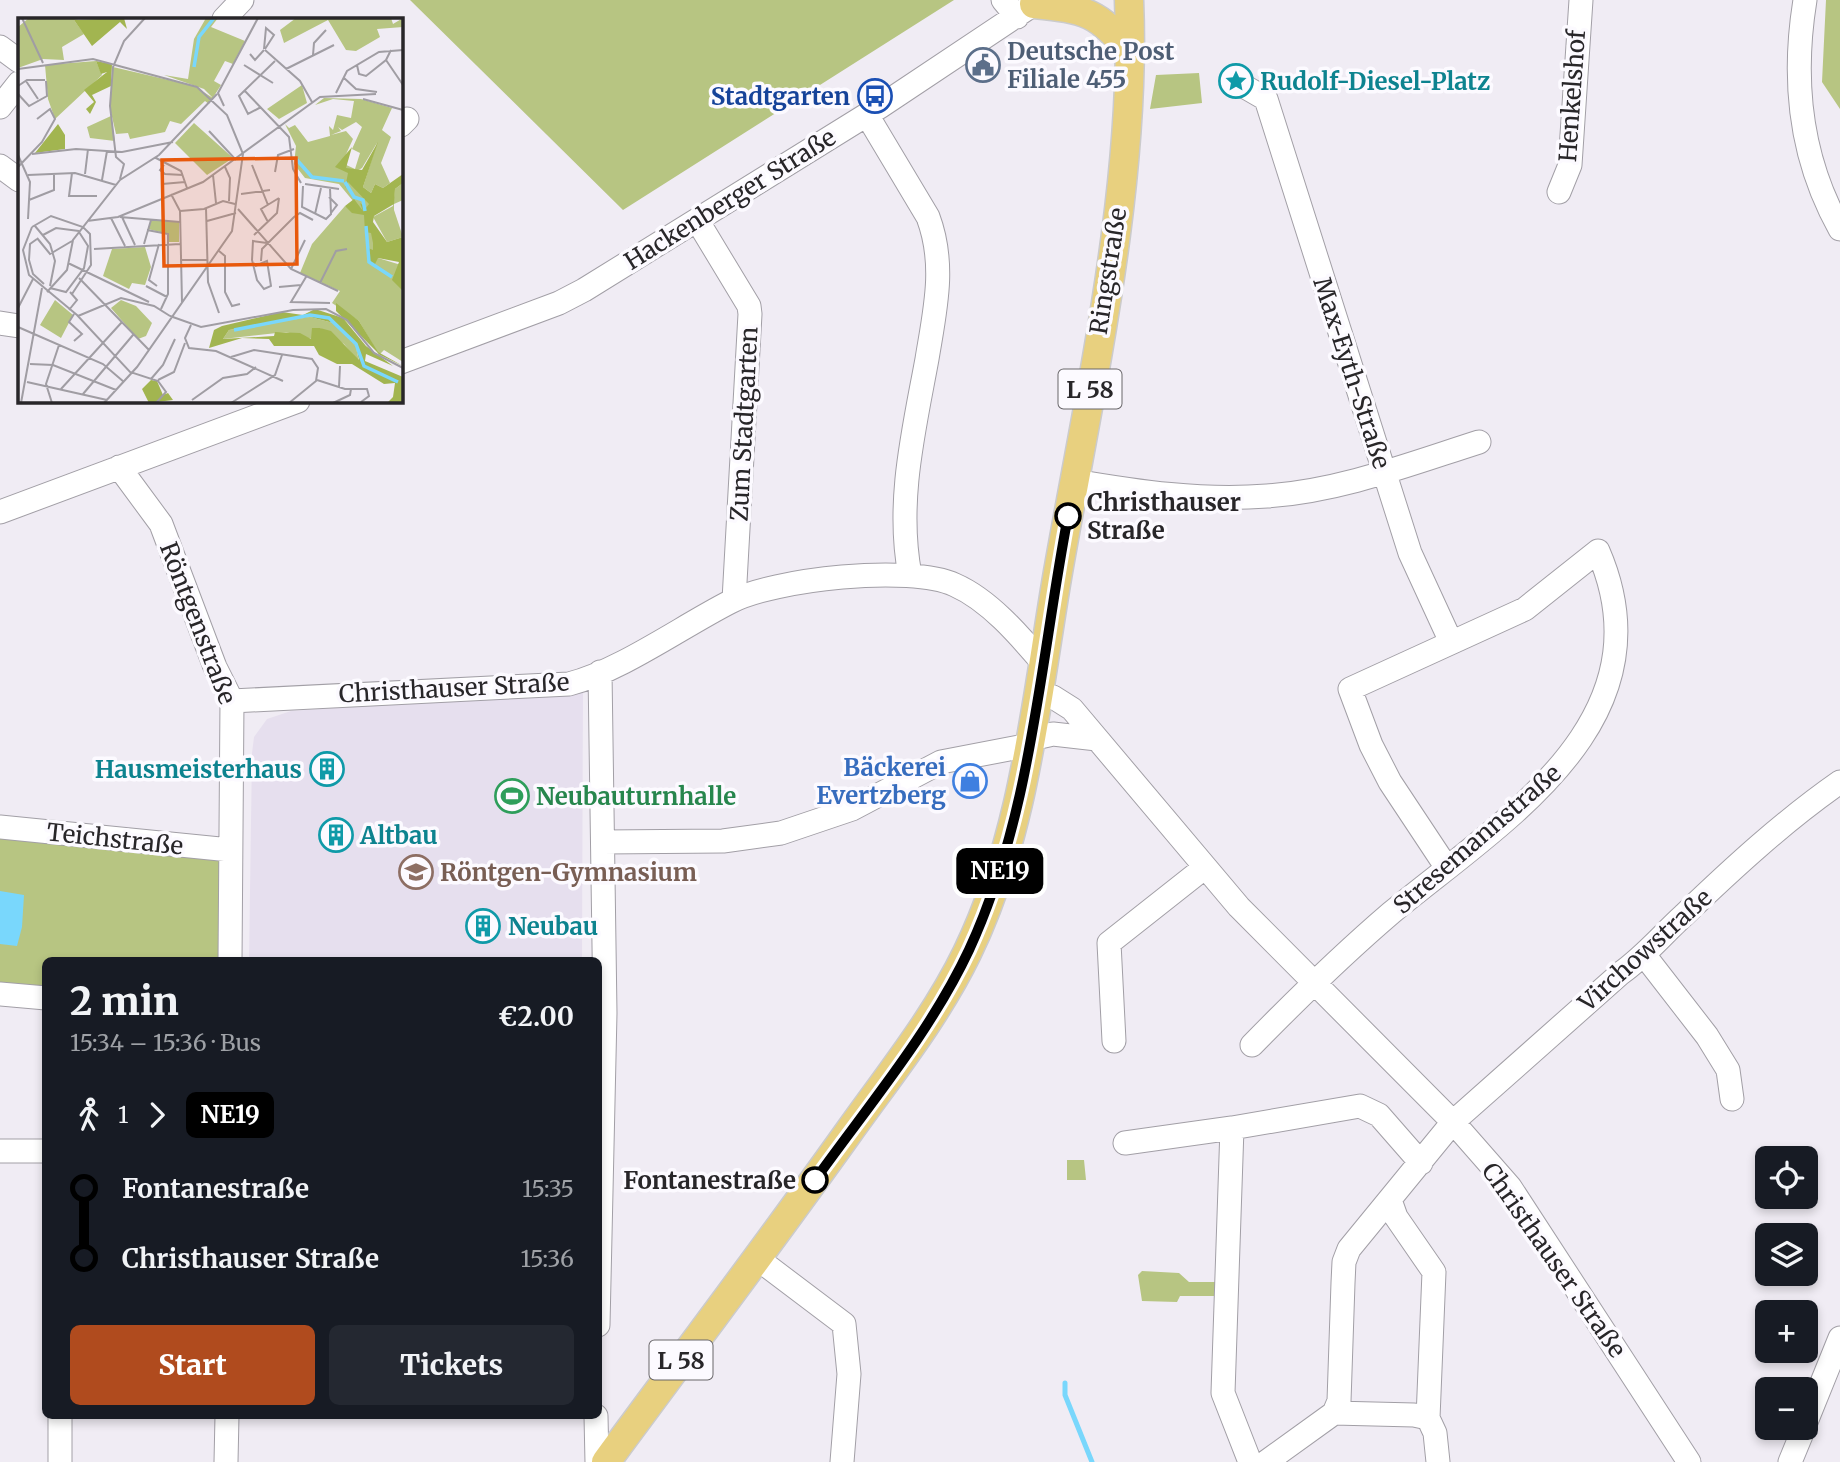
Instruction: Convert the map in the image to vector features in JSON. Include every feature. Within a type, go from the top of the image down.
[{"type":"main road","name":"Ringstraße","points":[[606,1462],[758,1259],[930,1018],[969,950],[1003,863],[1031,742],[1118,208],[1131,53],[1129,0]]},
{"type":"main road","points":[[1023,5],[1086,12],[1110,27],[1131,53]]},
{"type":"street","points":[[225,18],[242,0]]},
{"type":"street","name":"Henkelshof","points":[[1559,192],[1570,165],[1581,0]]},
{"type":"street","points":[[1805,0],[1798,66],[1804,131],[1812,166],[1840,229]]},
{"type":"street","name":"Hackenberger Straße","points":[[402,362],[559,303],[867,115],[1023,5]]},
{"type":"street","points":[[0,47],[18,60]]},
{"type":"street","points":[[0,107],[18,84]]},
{"type":"street","name":"Max-Eyth-Straße","points":[[1240,84],[1266,99],[1409,553],[1451,642]]},
{"type":"street","points":[[867,115],[928,218],[935,235],[939,263],[936,304],[907,469],[904,524],[910,575]]},
{"type":"street","points":[[0,166],[18,179]]},
{"type":"street","name":"Zum Stadtgarten","points":[[697,220],[750,314],[734,600]]},
{"type":"street","points":[[0,323],[18,326]]},
{"type":"street","points":[[0,512],[295,402]]},
{"type":"street","points":[[1075,481],[1178,496],[1236,498],[1305,492],[1479,442]]},
{"type":"street","name":"Röntgenstraße","points":[[119,467],[161,524],[215,667],[232,701],[230,957]]},
{"type":"street","name":"Stresemannstraße","points":[[1314,982],[1542,788],[1570,758],[1597,713],[1608,687],[1616,633],[1614,597],[1598,551],[1525,609],[1451,642]]},
{"type":"street","name":"Christhauser Straße","points":[[232,701],[569,684],[600,672],[734,600],[799,584],[910,575],[943,580],[969,593],[1021,637],[1042,663]]},
{"type":"street","points":[[1447,869],[1390,782],[1371,745],[1350,689],[1451,642]]},
{"type":"street","points":[[600,672],[605,1013],[602,1147]]},
{"type":"street","name":"Christhauser Straße","points":[[1038,694],[1053,697],[1072,709],[1204,868],[1278,949],[1453,1122],[1510,1187],[1689,1462]]},
{"type":"street","points":[[603,842],[723,841],[781,833],[852,809],[941,762],[1031,742],[1053,734],[1097,739]]},
{"type":"street","name":"Virchowstraße","points":[[1335,1413],[1339,1401],[1345,1257],[1390,1200],[1453,1122],[1621,973],[1645,956],[1731,871],[1800,811],[1840,782]]},
{"type":"street","name":"Teichstraße","points":[[0,827],[230,850]]},
{"type":"street","points":[[1114,1041],[1109,943],[1204,868]]},
{"type":"street","points":[[1645,956],[1707,1036],[1728,1070],[1732,1099]]},
{"type":"street","points":[[1252,1045],[1314,982]]},
{"type":"street","points":[[0,995],[42,998]]},
{"type":"street","points":[[1125,1143],[1360,1106],[1379,1115],[1421,1163]]},
{"type":"street","points":[[1232,1128],[1223,1393],[1250,1462]]},
{"type":"street","points":[[0,1151],[42,1151]]},
{"type":"street","points":[[1390,1200],[1396,1217],[1434,1272],[1428,1418],[1435,1433],[1438,1462]]},
{"type":"street","points":[[758,1259],[845,1324],[849,1367],[842,1462]]},
{"type":"street","points":[[1818,1392],[1840,1338]]},
{"type":"street","points":[[1266,1462],[1335,1413],[1414,1415],[1428,1418]]},
{"type":"street","points":[[60,1419],[60,1462]]},
{"type":"street","points":[[226,1462],[227,1419]]},
{"type":"street","points":[[596,1419],[597,1462]]},
{"type":"street","points":[[1790,1462],[1799,1440]]},
{"type":"shaded area","name":"Röntgen-Gymnasium","points":[[583,691],[582,957],[249,957],[254,737],[267,719],[291,711]]},
{"type":"green space","points":[[410,0],[954,0],[623,210]]},
{"type":"green space","points":[[1826,0],[1840,0],[1840,109],[1822,82]]},
{"type":"green space","points":[[1199,73],[1202,103],[1150,109],[1156,75]]},
{"type":"green space","points":[[0,835],[222,856],[222,957],[42,957],[42,992],[0,988]]},
{"type":"green space","points":[[1067,1160],[1084,1160],[1086,1180],[1067,1180]]},
{"type":"green space","points":[[1142,1271],[1179,1273],[1189,1282],[1217,1282],[1217,1296],[1180,1296],[1177,1302],[1142,1301],[1138,1275]]},
{"type":"water","points":[[0,891],[24,895],[22,927],[17,946],[0,944]]},
{"type":"waterway","points":[[1065,1383],[1065,1395],[1092,1462]]},
{"type":"bus line","name":"NE19","points":[[815,1180],[930,1018],[969,950],[993,890],[1013,828],[1031,739],[1068,516]]},
{"type":"place","name":"Deutsche Post Filiale 455","points":[[983,65]]},
{"type":"place","name":"Rudolf-Diesel-Platz","points":[[1236,81]]},
{"type":"place","name":"Stadtgarten","points":[[875,96]]},
{"type":"place","name":"Christhauser Straße","points":[[1068,516]]},
{"type":"place","name":"Hausmeisterhaus","points":[[327,769]]},
{"type":"place","name":"Bäckerei Evertzberg","points":[[970,781]]},
{"type":"place","name":"Neubauturnhalle","points":[[512,796]]},
{"type":"place","name":"Altbau","points":[[336,835]]},
{"type":"place","name":"Röntgen-Gymnasium","points":[[416,872]]},
{"type":"place","name":"Neubau","points":[[483,926]]},
{"type":"place","name":"Fontanestraße","points":[[815,1180]]}]
